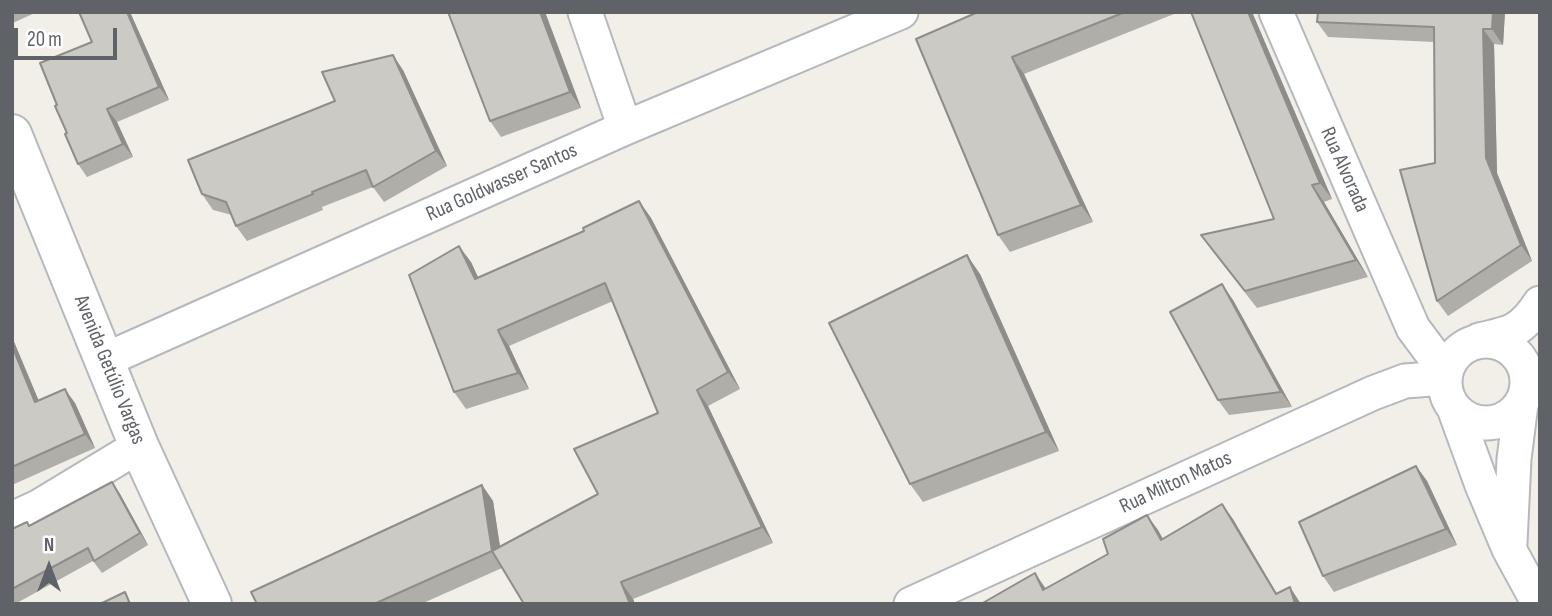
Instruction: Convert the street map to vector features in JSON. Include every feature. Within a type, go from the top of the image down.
[{"type":"street","points":[[585,12],[625,128]]},
{"type":"street","name":"Rua Goldwasser Santos","points":[[105,360],[625,128],[901,12]]},
{"type":"street","name":"Rua Alvorada","points":[[1276,12],[1413,328],[1457,369],[1468,420],[1481,424],[1496,423],[1510,416],[1529,384],[1524,366],[1513,351],[1498,342],[1457,369]]},
{"type":"street","name":"Avenida Getúlio Vargas","points":[[12,134],[139,446],[212,604]]},
{"type":"street","points":[[1539,604],[1509,549],[1482,485],[1457,369],[1528,321],[1540,303]]},
{"type":"street","name":"Rua Milton Matos","points":[[911,604],[1373,393],[1405,381],[1457,369]]},
{"type":"street","points":[[1509,549],[1514,459],[1529,384]]},
{"type":"street","points":[[12,519],[38,507],[139,446]]},
{"type":"building","points":[[79,12],[127,12],[159,87],[107,109],[123,144],[78,164],[40,63],[92,42]]},
{"type":"building","points":[[448,12],[540,12],[570,92],[490,121]]},
{"type":"building","points":[[978,12],[1125,12],[1012,57],[1081,205],[998,235],[916,39]]},
{"type":"building","points":[[1191,12],[1248,12],[1320,183],[1312,185],[1356,260],[1245,291],[1201,235],[1274,219]]},
{"type":"building","points":[[1318,12],[1493,12],[1492,29],[1483,29],[1486,158],[1521,245],[1437,301],[1400,170],[1435,163],[1434,27],[1317,22]]},
{"type":"building","points":[[393,55],[436,151],[373,187],[366,170],[236,226],[226,202],[202,194],[188,160],[335,101],[322,72]]},
{"type":"building","points":[[639,201],[728,372],[697,390],[762,527],[621,582],[630,604],[524,604],[492,551],[598,494],[574,449],[658,413],[605,283],[498,330],[518,373],[454,392],[409,275],[459,246],[475,279],[584,231],[583,228]]},
{"type":"building","points":[[967,255],[1046,432],[910,484],[829,323]]},
{"type":"building","points":[[1222,284],[1281,392],[1218,400],[1170,312]]},
{"type":"building","points":[[12,346],[35,402],[65,389],[85,434],[12,467]]},
{"type":"building","points":[[1416,466],[1446,529],[1323,576],[1299,522]]},
{"type":"building","points":[[112,482],[140,533],[94,561],[88,548],[12,589],[12,529],[27,522],[29,526]]},
{"type":"building","points":[[482,485],[492,551],[374,604],[257,604],[251,592]]},
{"type":"building","points":[[1222,504],[1276,594],[1290,587],[1295,604],[981,604],[1035,573],[1043,590],[1108,554],[1103,539],[1147,515],[1161,540]]},
{"type":"building","points":[[125,592],[130,604],[100,604]]}]
